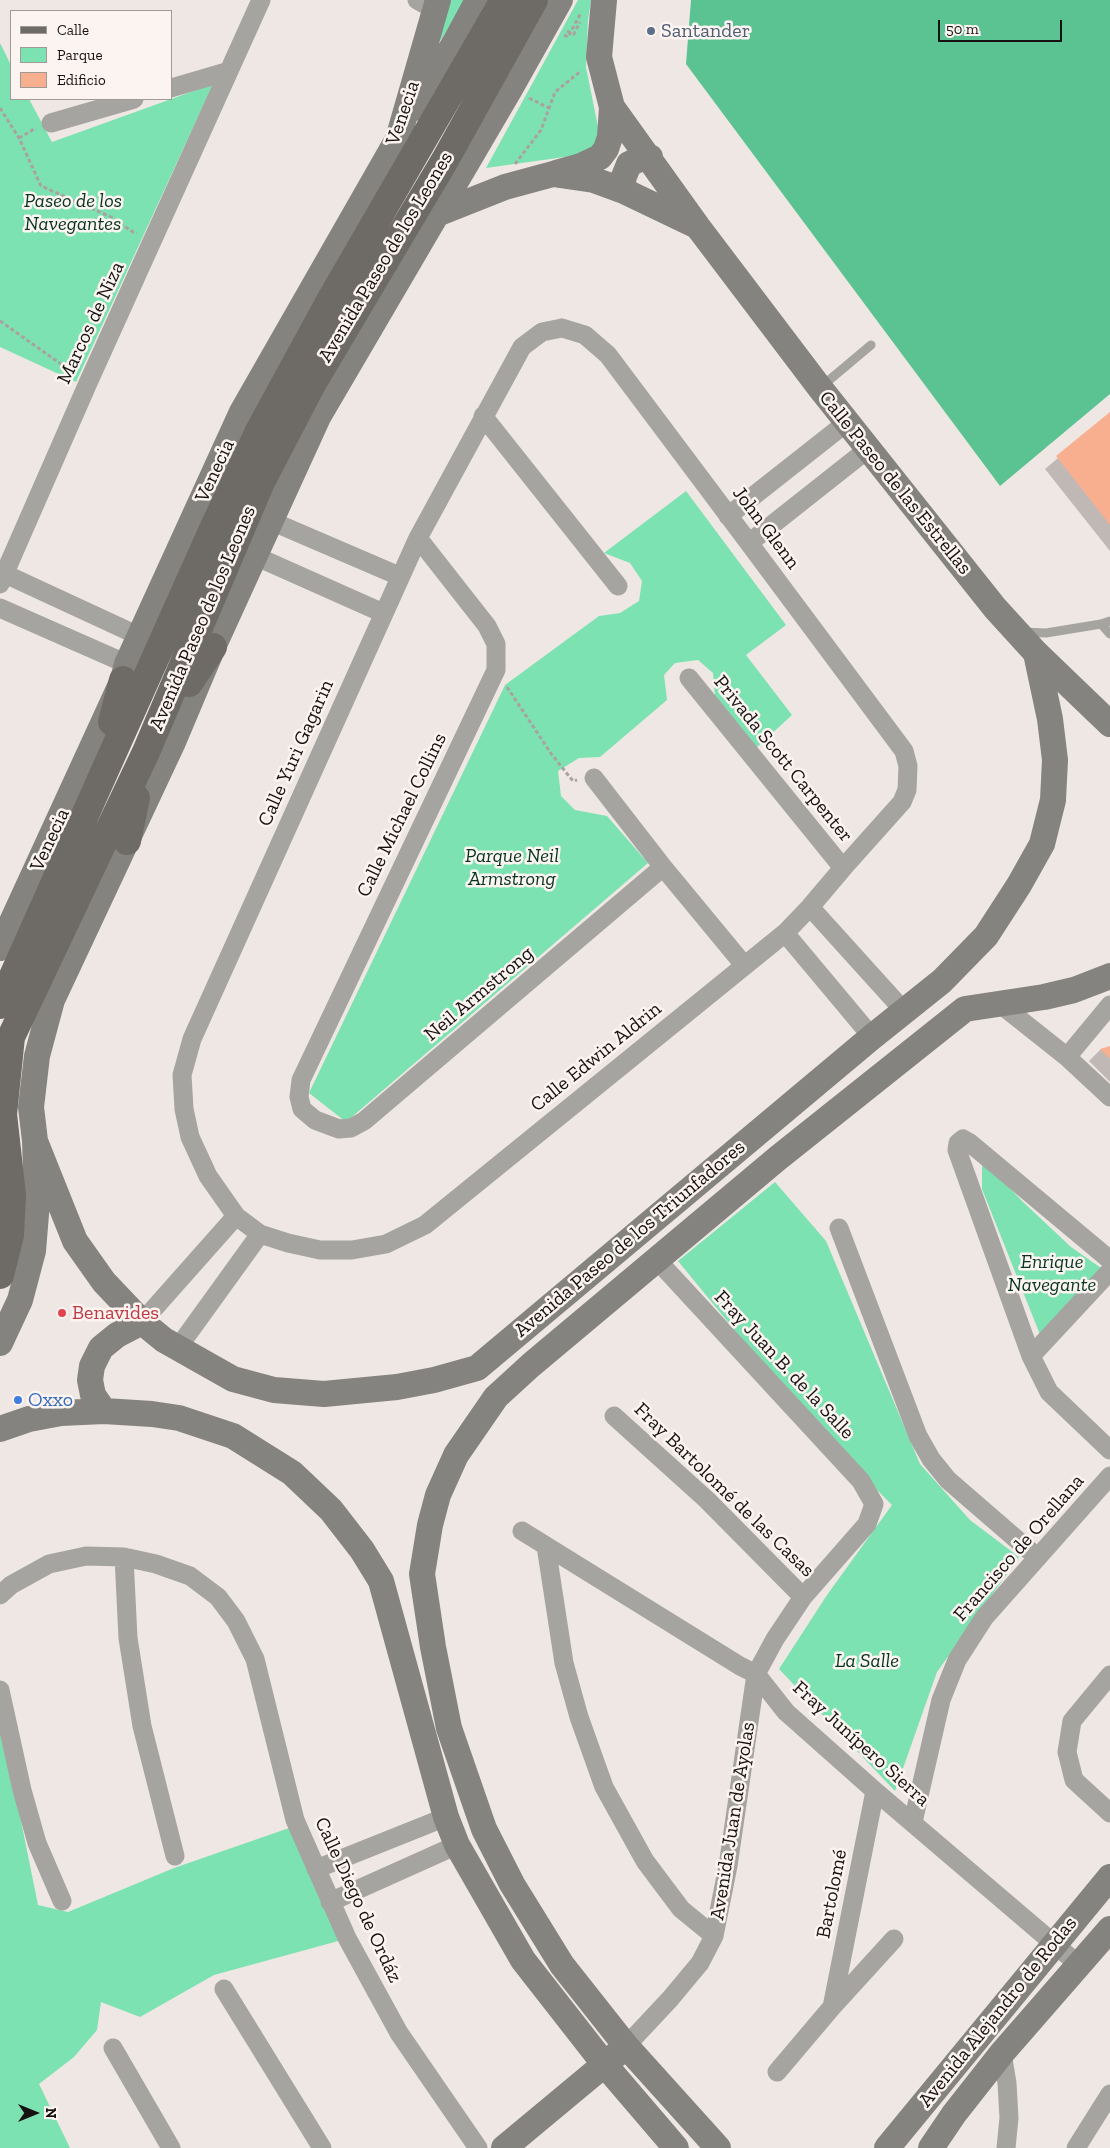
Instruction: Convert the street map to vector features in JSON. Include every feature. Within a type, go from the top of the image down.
[{"type":"main road","name":"Avenida Paseo de los Leones","points":[[0,1004],[209,538],[260,431],[331,299],[504,0]]},
{"type":"main road","name":"Avenida Paseo de los Leones","points":[[0,1276],[10,1235],[12,1195],[4,1155],[5,1047],[148,747],[261,482],[307,392],[444,160],[534,0]]},
{"type":"main road","points":[[127,840],[148,747],[213,647]]},
{"type":"main road","points":[[87,811],[125,672]]},
{"type":"street","name":"Marcos de Niza","points":[[2,579],[88,383],[261,0]]},
{"type":"street","points":[[398,139],[478,0]]},
{"type":"street","points":[[0,1344],[20,1300],[33,1251],[37,1202],[35,1140],[30,1106],[37,1056],[52,1000],[173,742],[213,647],[318,417],[560,0]]},
{"type":"street","name":"Calle Paseo de las Estrellas","points":[[604,0],[600,58],[612,107],[650,157],[698,227],[820,388],[995,608],[1036,653],[1110,724]]},
{"type":"street","name":"Venecia","points":[[0,948],[125,672],[139,636],[242,412],[398,139],[430,3]]},
{"type":"street","points":[[172,88],[229,71]]},
{"type":"street","points":[[51,123],[131,100]]},
{"type":"street","points":[[553,174],[581,166],[600,157],[606,149],[610,138],[612,107]]},
{"type":"street","points":[[624,191],[623,179],[629,164],[634,160],[650,157]]},
{"type":"street","name":"Calle Paseo de las Estrellas","points":[[437,214],[505,187],[553,174],[594,180],[624,191],[698,227]]},
{"type":"street","name":"Calle Yuri Gagarin","points":[[248,1225],[208,1176],[190,1137],[184,1108],[182,1075],[192,1039],[399,576],[418,538],[522,347],[542,332],[562,328]]},
{"type":"street","name":"John Glenn","points":[[562,328],[586,335],[608,355],[904,751],[908,766],[908,777]]},
{"type":"street","points":[[484,416],[618,586]]},
{"type":"street","points":[[728,516],[846,422]]},
{"type":"street","points":[[749,543],[868,449]]},
{"type":"street","points":[[271,521],[399,576]]},
{"type":"street","name":"Calle Michael Collins","points":[[315,1120],[302,1109],[299,1097],[301,1080],[496,670],[496,644],[487,626],[418,538]]},
{"type":"street","points":[[255,556],[383,612]]},
{"type":"street","points":[[2,579],[139,636]]},
{"type":"street","points":[[0,608],[125,672]]},
{"type":"street","name":"Avenida Paseo de los Triunfadores","points":[[35,1140],[75,1241],[104,1282],[142,1322],[177,1349],[233,1380],[274,1390],[324,1394],[397,1387],[434,1380],[478,1368],[942,981],[986,936],[1019,885],[1042,844],[1053,800],[1055,760],[1050,719],[1036,653]]},
{"type":"street","name":"Privada Scott Carpenter","points":[[689,678],[843,868]]},
{"type":"street","name":"Calle Edwin Aldrin","points":[[248,1225],[288,1243],[320,1250],[352,1250],[386,1244],[425,1225],[784,933],[810,907],[902,802],[908,777]]},
{"type":"street","points":[[594,778],[662,867],[744,965]]},
{"type":"street","name":"Neil Armstrong","points":[[315,1120],[339,1129],[351,1128],[364,1121],[662,867]]},
{"type":"street","points":[[810,907],[904,1011]]},
{"type":"street","points":[[784,933],[872,1038]]},
{"type":"street","name":"Avenida Paseo de los Triunfadores","points":[[718,2148],[626,2046],[562,1965],[512,1884],[484,1829],[449,1728],[433,1647],[422,1574],[430,1525],[438,1495],[456,1455],[496,1397],[531,1365],[778,1158],[965,1009],[1066,992],[1110,976]]},
{"type":"street","points":[[942,981],[965,1009]]},
{"type":"street","points":[[999,1003],[1067,1057],[1110,1097]]},
{"type":"street","points":[[1067,1057],[1110,1005]]},
{"type":"street","points":[[1110,1260],[970,1143],[963,1139],[958,1143],[957,1150],[1031,1356],[1049,1392],[1110,1450]]},
{"type":"street","points":[[104,1411],[93,1395],[90,1380],[92,1366],[101,1348],[117,1335],[142,1322],[248,1225]]},
{"type":"street","points":[[177,1349],[248,1225]]},
{"type":"street","points":[[838,1228],[918,1436],[931,1460],[948,1480],[1037,1556]]},
{"type":"street","name":"Fray Juan B. de la Salle","points":[[657,1260],[861,1481],[874,1504]]},
{"type":"street","points":[[1031,1356],[1110,1271]]},
{"type":"street","points":[[478,1368],[496,1397]]},
{"type":"street","points":[[0,1429],[61,1413],[104,1411],[179,1418],[233,1436],[292,1473],[331,1510],[362,1550],[381,1581],[446,1817],[457,1845],[523,1960],[605,2065],[676,2148]]},
{"type":"street","name":"Fray Bartolomé de las Casas","points":[[614,1416],[707,1500],[803,1596]]},
{"type":"street","name":"Francisco de Orellana","points":[[913,1822],[941,1700],[957,1660],[984,1618],[1037,1556],[1110,1476]]},
{"type":"street","name":"Avenida Juan de Ayolas","points":[[504,2148],[626,2046],[670,1999],[700,1963],[714,1936],[728,1866],[756,1674],[803,1596],[867,1524],[874,1504]]},
{"type":"street","name":"Fray Junípero Sierra","points":[[522,1531],[740,1666],[756,1674],[786,1712],[875,1791],[1079,1965]]},
{"type":"street","points":[[546,1546],[564,1663],[579,1717],[604,1787],[645,1861],[681,1910],[714,1936]]},
{"type":"street","name":"Calle Diego de Ordáz","points":[[0,1596],[11,1585],[49,1564],[86,1556],[124,1557],[156,1564],[190,1576],[218,1597],[236,1621],[255,1659],[295,1820],[330,1902],[347,1938],[399,2033],[478,2148]]},
{"type":"street","points":[[124,1557],[128,1638],[142,1726],[175,1856]]},
{"type":"street","points":[[381,1581],[422,1574]]},
{"type":"street","points":[[1110,1674],[1072,1721],[1067,1752],[1074,1780],[1110,1813]]},
{"type":"street","points":[[0,1690],[22,1790],[37,1843],[62,1901]]},
{"type":"street","name":"Bartolomé","points":[[832,2007],[875,1791]]},
{"type":"street","points":[[316,1870],[446,1817]]},
{"type":"street","points":[[330,1902],[457,1845]]},
{"type":"street","name":"Avenida Alejandro de Rodas","points":[[887,2148],[1110,1877]]},
{"type":"street","name":"Avenida Alejandro de Rodas","points":[[931,2148],[954,2114],[1002,2053],[1109,1932]]},
{"type":"street","name":"Bartolomé","points":[[777,2072],[832,2007],[894,1939]]},
{"type":"street","points":[[224,1989],[322,2148]]},
{"type":"street","points":[[112,2048],[171,2148]]},
{"type":"street","points":[[1002,2053],[1007,2083],[1008,2118],[1006,2148]]},
{"type":"street","points":[[1076,2148],[1110,2094]]},
{"type":"lane","points":[[820,388],[871,345]]},
{"type":"lane","points":[[1018,632],[1046,633],[1106,622],[1110,634]]},
{"type":"path","points":[[505,187],[519,156],[541,130],[555,92],[586,68]]},
{"type":"path","points":[[0,108],[19,138],[41,186],[111,217],[132,232]]},
{"type":"path","points":[[0,321],[88,383]]},
{"type":"path","points":[[496,670],[552,755],[573,781],[594,778]]},
{"type":"green space","points":[[448,0],[464,0],[458,15],[437,45]]},
{"type":"green space","points":[[578,0],[591,0],[588,20],[586,67],[600,137],[593,153],[486,168]]},
{"type":"green space","points":[[691,0],[1110,0],[1110,394],[1000,486],[686,64]]},
{"type":"green space","name":"Paseo de los Navegantes","points":[[0,43],[10,63],[10,100],[30,100],[52,142],[213,84],[76,382],[0,347]]},
{"type":"green space","name":"Parque Neil Armstrong","points":[[686,491],[786,625],[746,655],[792,715],[755,749],[715,696],[713,673],[698,660],[675,663],[664,675],[667,700],[600,757],[579,758],[558,771],[561,796],[575,810],[607,816],[648,863],[346,1122],[309,1093],[505,685],[599,616],[620,613],[639,601],[642,581],[630,563],[604,553]]},
{"type":"green space","name":"Enrique Navegante","points":[[982,1159],[1022,1201],[1071,1247],[1101,1268],[1041,1337],[982,1189]]},
{"type":"green space","name":"La Salle","points":[[775,1182],[826,1241],[920,1464],[970,1520],[1019,1557],[937,1672],[895,1791],[779,1669],[827,1595],[892,1505],[863,1476],[751,1350],[678,1261]]},
{"type":"green space","points":[[0,1717],[38,1905],[68,1912],[174,1868],[292,1827],[342,1940],[214,1975],[140,2017],[101,2002],[97,2030],[74,2057],[39,2084],[70,2148],[0,2148]]},
{"type":"building","points":[[1110,412],[1110,525],[1056,456]]},
{"type":"building","points":[[1110,1046],[1110,1059],[1100,1049]]},
{"type":"place","name":"Santander","points":[[651,31]]},
{"type":"place","name":"Benavides","points":[[62,1313]]},
{"type":"place","name":"Oxxo","points":[[18,1400]]}]
